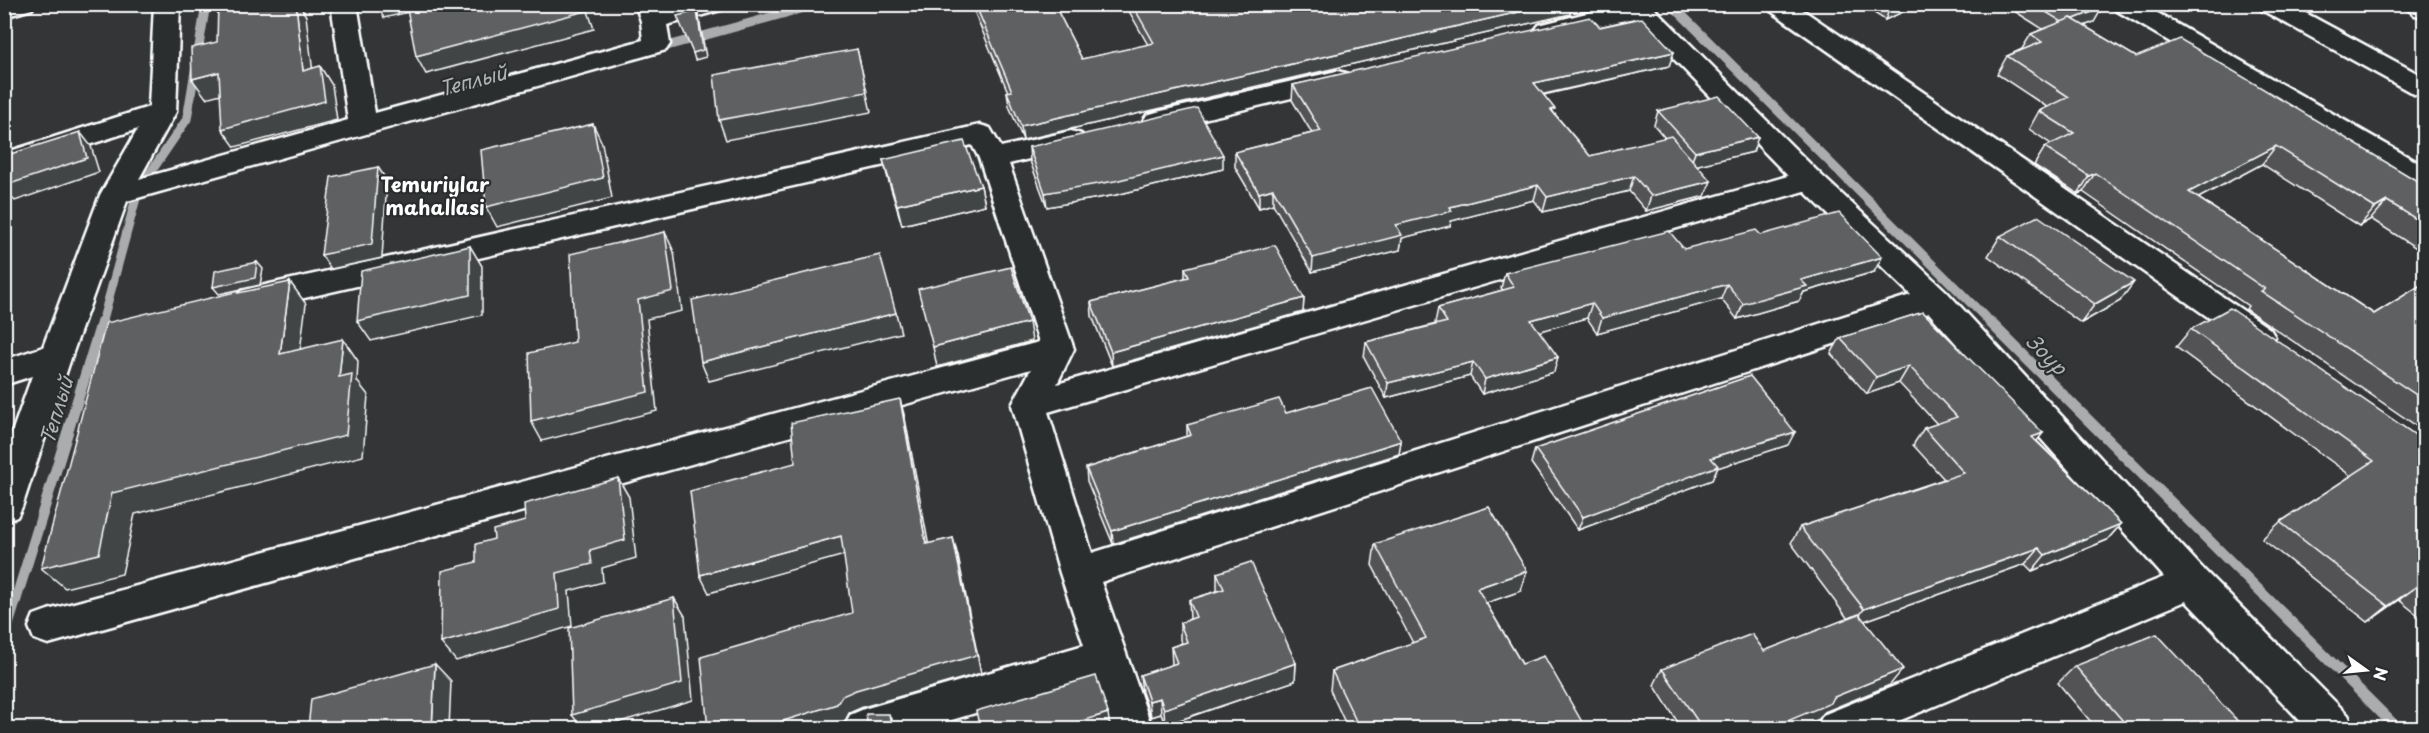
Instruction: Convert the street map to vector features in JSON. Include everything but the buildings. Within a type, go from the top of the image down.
[{"type":"main road","points":[[4,10],[23,4]]},
{"type":"main road","points":[[4,507],[56,355],[115,195],[162,112],[167,4]]},
{"type":"main road","points":[[344,4],[363,125]]},
{"type":"main road","points":[[115,195],[657,44],[651,13],[715,4]]},
{"type":"main road","points":[[1777,4],[2277,349]]},
{"type":"main road","points":[[2123,4],[2424,178]]},
{"type":"main road","points":[[2269,4],[2424,87]]},
{"type":"main road","points":[[2414,4],[2424,10]]},
{"type":"main road","points":[[1525,36],[1638,7],[1809,180],[1935,299],[2192,582],[2334,729]]},
{"type":"main road","points":[[1132,126],[1363,73]]},
{"type":"main road","points":[[4,163],[162,112]]},
{"type":"main road","points":[[230,304],[980,134],[993,158],[1058,349],[1029,405],[1079,573],[1132,729]]},
{"type":"main road","points":[[993,158],[1097,134]]},
{"type":"main road","points":[[1029,405],[1809,180]]},
{"type":"main road","points":[[1079,573],[1935,299]]},
{"type":"main road","points":[[48,627],[1058,349]]},
{"type":"main road","points":[[4,373],[56,355]]},
{"type":"main road","points":[[1837,729],[2192,582]]},
{"type":"main road","points":[[864,729],[1107,656]]},
{"type":"waterway","name":"Теплый","points":[[102,323],[138,191],[187,119],[206,4]]},
{"type":"waterway","name":"Теплый","points":[[656,49],[818,4]]},
{"type":"waterway","name":"Зоур","points":[[1671,4],[1991,323]]},
{"type":"waterway","name":"Теплый","points":[[4,638],[102,321]]},
{"type":"waterway","name":"Зоур","points":[[1989,321],[2397,728]]},
{"type":"district","name":"Temuriylar mahallasi","points":[[435,196]]}]
